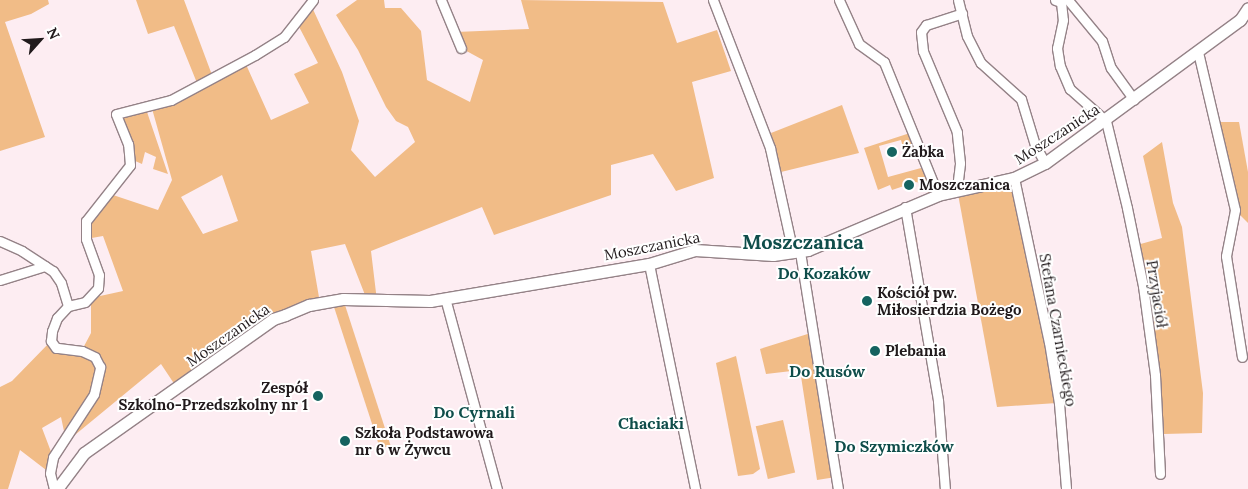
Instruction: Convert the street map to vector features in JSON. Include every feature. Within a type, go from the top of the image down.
[{"type":"street","points":[[441,0],[461,48]]},
{"type":"street","points":[[713,0],[770,148],[796,252],[838,489]]},
{"type":"street","points":[[839,0],[859,44],[884,62],[938,195]]},
{"type":"street","points":[[958,0],[967,36],[982,63],[1021,99],[1035,145],[1045,163]]},
{"type":"street","points":[[1063,1],[1102,41],[1111,68],[1134,100]]},
{"type":"street","points":[[1063,1],[1064,20],[1057,48],[1060,66],[1070,88],[1106,121]]},
{"type":"street","points":[[55,489],[50,473],[53,457],[94,394],[99,374],[95,358],[82,351],[56,348],[51,341],[57,318],[68,306],[85,302],[98,288],[100,275],[86,238],[86,221],[130,165],[128,144],[116,114],[171,100],[255,54],[284,37],[312,2]]},
{"type":"street","name":"Moszczanicka","points":[[55,489],[68,470],[84,453],[273,319],[308,305],[343,299],[430,301],[649,264],[695,250],[773,255],[796,252],[905,207],[957,188],[1014,178],[1045,163],[1106,121],[1240,20],[1248,8]]},
{"type":"street","points":[[957,188],[960,163],[956,132],[923,51],[921,32],[926,25],[962,12]]},
{"type":"street","points":[[1198,52],[1235,210],[1226,256],[1242,357]]},
{"type":"street","name":"Przyjaciół","points":[[1106,121],[1143,286],[1160,424],[1160,474]]},
{"type":"street","name":"Stefana Czarnieckiego","points":[[1014,178],[1050,342],[1059,403],[1066,489]]},
{"type":"street","points":[[905,207],[938,401],[945,489]]},
{"type":"street","points":[[0,242],[22,250],[58,277],[68,306]]},
{"type":"street","points":[[649,264],[695,489]]},
{"type":"street","points":[[0,280],[45,266]]},
{"type":"street","points":[[445,298],[497,489]]},
{"type":"shaded area","points":[[0,0],[48,0],[49,4],[31,14],[5,22],[45,137],[0,151]]},
{"type":"shaded area","points":[[136,0],[184,0],[212,75],[244,60],[271,120],[309,103],[294,74],[318,63],[297,23],[311,5],[342,72],[359,121],[351,150],[375,177],[415,142],[408,127],[396,121],[386,107],[358,50],[336,15],[357,0],[384,0],[385,8],[401,8],[421,31],[427,80],[470,102],[483,60],[461,48],[456,32],[529,29],[521,0],[663,2],[677,43],[717,30],[731,71],[692,82],[714,178],[676,191],[653,154],[611,165],[611,195],[494,235],[482,207],[371,251],[377,301],[367,300],[345,244],[311,251],[320,303],[273,319],[177,388],[161,364],[70,439],[65,436],[61,417],[42,428],[53,457],[50,473],[20,450],[8,489],[0,489],[0,387],[12,381],[51,341],[56,348],[82,350],[91,333],[91,298],[123,291],[103,236],[86,239],[86,221],[107,193],[158,210],[172,180],[151,105],[171,100],[197,83],[174,26],[148,34]],"holes":[[[222,175],[238,221],[203,234],[181,197]]]},
{"type":"shaded area","points":[[842,105],[859,153],[781,172],[771,133]]},
{"type":"shaded area","points":[[146,109],[168,174],[153,169],[156,157],[145,152],[142,164],[133,160],[120,117]]},
{"type":"shaded area","points":[[1216,122],[1239,122],[1248,172],[1248,223],[1237,212]]},
{"type":"shaded area","points":[[910,133],[916,157],[906,158],[901,140],[879,146],[888,177],[921,168],[932,185],[931,192],[928,193],[925,185],[916,182],[892,190],[890,185],[878,190],[864,148]]},
{"type":"shaded area","points":[[1162,142],[1173,203],[1182,227],[1203,393],[1202,433],[1164,434],[1153,335],[1137,245],[1162,238],[1143,156]]},
{"type":"shaded area","points":[[1012,187],[1057,403],[997,407],[958,194]]},
{"type":"shaded area","points":[[343,299],[391,445],[380,449],[333,302]]},
{"type":"shaded area","points":[[814,332],[836,477],[817,480],[800,370],[766,374],[760,349]]},
{"type":"shaded area","points":[[736,356],[760,469],[753,474],[738,476],[716,363]]},
{"type":"shaded area","points":[[783,420],[795,473],[768,479],[756,426]]},
{"type":"place","name":"Żabka","points":[[892,152]]},
{"type":"place","name":"Moszczanica","points":[[909,185]]},
{"type":"place","name":"Kościół pw. Miłosierdzia Bożego","points":[[867,301]]},
{"type":"place","name":"Plebania","points":[[875,351]]},
{"type":"place","name":"Zespół Szkolno-Przedszkolny nr 1","points":[[318,396]]},
{"type":"place","name":"Szkoła Podstawowa nr 6 w Żywcu","points":[[345,441]]},
{"type":"district","name":"Moszczanica","points":[[803,241]]},
{"type":"district","name":"Do Kozaków","points":[[824,273]]},
{"type":"district","name":"Do Rusów","points":[[827,371]]},
{"type":"district","name":"Do Cyrnali","points":[[474,412]]},
{"type":"district","name":"Chaciaki","points":[[651,423]]},
{"type":"district","name":"Do Szymiczków","points":[[894,446]]}]
